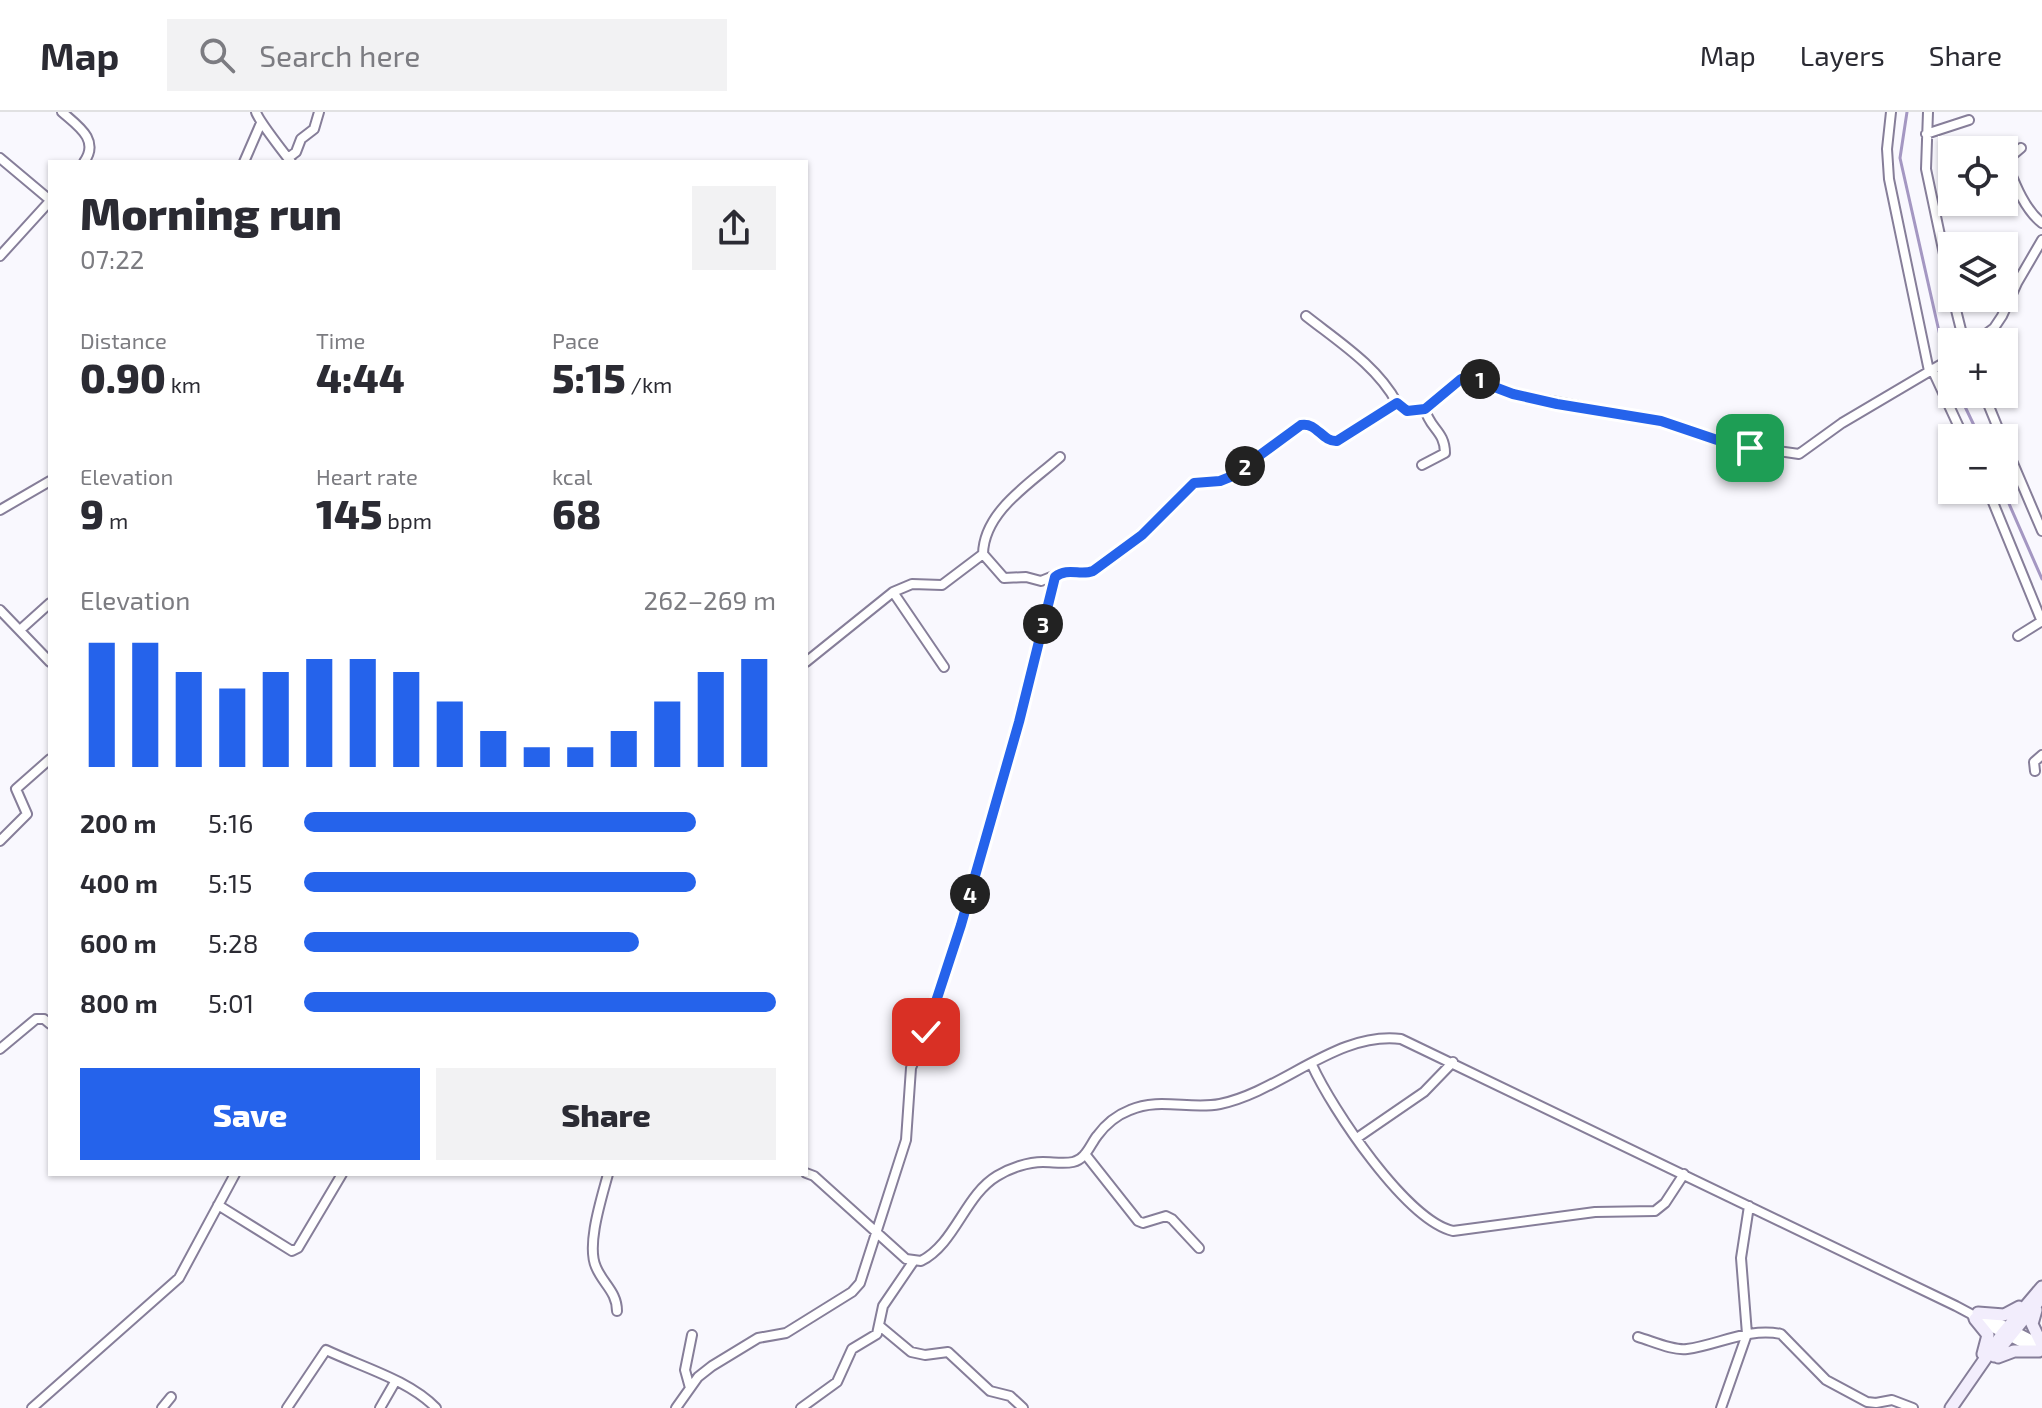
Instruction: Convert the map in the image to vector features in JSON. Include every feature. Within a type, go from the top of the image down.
[{"type":"street","points":[[62,112],[82,130],[91,144],[85,160]]},
{"type":"street","points":[[256,112],[289,160],[301,139],[314,129],[319,112]]},
{"type":"street","points":[[1891,112],[1887,149],[1889,179],[1932,369],[1958,424]]},
{"type":"street","points":[[1928,112],[1927,180],[1939,232]]},
{"type":"street","points":[[1926,134],[1969,120]]},
{"type":"street","points":[[245,160],[261,123]]},
{"type":"street","points":[[2021,148],[2008,159],[2007,164],[2035,218],[2042,223]]},
{"type":"street","points":[[0,158],[48,198]]},
{"type":"street","points":[[0,256],[48,202]]},
{"type":"street","points":[[1994,328],[2042,240]]},
{"type":"street","points":[[1306,316],[1362,360],[1407,411],[1425,409],[1461,379],[1473,377],[1513,394],[1661,421],[1729,444],[1799,454],[1842,423],[1938,366]]},
{"type":"street","points":[[979,557],[1006,579],[1026,577],[1041,581],[1066,571],[1084,574],[1093,571],[1142,535],[1194,483],[1230,477],[1301,425],[1313,426],[1326,439],[1337,441],[1397,403]]},
{"type":"street","points":[[1422,465],[1443,456],[1445,447],[1442,435],[1428,419],[1425,409]]},
{"type":"street","points":[[808,660],[893,592],[912,584],[942,585],[979,557],[991,526],[1006,504],[1060,457]]},
{"type":"street","points":[[2018,475],[2042,531]]},
{"type":"street","points":[[0,510],[48,482]]},
{"type":"street","points":[[1994,504],[2042,621],[2018,636]]},
{"type":"street","points":[[679,1407],[705,1371],[754,1340],[786,1333],[855,1290],[860,1283],[906,1140],[911,1068],[961,925],[1019,722],[1055,577]]},
{"type":"street","points":[[893,592],[944,667]]},
{"type":"street","points":[[20,630],[48,605]]},
{"type":"street","points":[[0,610],[48,660]]},
{"type":"street","points":[[2035,771],[2034,762],[2042,755]]},
{"type":"street","points":[[0,841],[27,814],[16,789],[48,761]]},
{"type":"street","points":[[0,1049],[36,1019],[48,1022]]},
{"type":"street","points":[[801,1408],[837,1382],[850,1352],[873,1338],[881,1327],[883,1306],[913,1262],[928,1257],[937,1248],[995,1177],[1031,1163],[1071,1163],[1085,1154],[1106,1126],[1134,1108],[1154,1103],[1219,1104],[1274,1084],[1349,1046],[1386,1037],[1410,1042],[1453,1062],[2041,1348]]},
{"type":"street","points":[[1357,1138],[1424,1092],[1453,1062]]},
{"type":"street","points":[[1312,1065],[1329,1099],[1357,1138],[1402,1195],[1438,1228],[1453,1231],[1595,1212],[1655,1211],[1665,1203],[1684,1174]]},
{"type":"street","points":[[1085,1154],[1138,1221],[1143,1223],[1166,1216],[1199,1248]]},
{"type":"street","points":[[808,1174],[913,1262]]},
{"type":"street","points":[[32,1408],[175,1282],[187,1266],[234,1176]]},
{"type":"street","points":[[218,1205],[292,1251],[298,1248],[341,1176]]},
{"type":"street","points":[[607,1176],[599,1206],[593,1256],[603,1280],[615,1293],[617,1311]]},
{"type":"street","points":[[1721,1408],[1747,1334],[1741,1258],[1749,1206]]},
{"type":"street","points":[[1975,1315],[2009,1314],[2041,1293]]},
{"type":"street","points":[[1951,1408],[2041,1293]]},
{"type":"street","points":[[2041,1293],[2032,1324],[2041,1348]]},
{"type":"street","points":[[1975,1315],[1988,1335],[1978,1372]]},
{"type":"street","points":[[881,1327],[911,1352],[925,1355],[948,1352],[990,1391],[1010,1396],[1023,1408]]},
{"type":"street","points":[[1638,1337],[1684,1350],[1747,1334],[1781,1334],[1826,1380],[1867,1402],[1892,1400],[1913,1408]]},
{"type":"street","points":[[690,1388],[685,1370],[692,1335]]},
{"type":"street","points":[[1978,1372],[2007,1352],[2041,1348]]},
{"type":"street","points":[[287,1408],[326,1350],[395,1382],[427,1399],[436,1408]]},
{"type":"street","points":[[380,1408],[395,1382]]},
{"type":"street","points":[[162,1408],[171,1397]]},
{"type":"waterway","points":[[1907,112],[1900,158],[1938,328]]},
{"type":"waterway","points":[[1966,408],[1973,424]]},
{"type":"waterway","points":[[2009,504],[2042,579]]},
{"type":"route","points":[[926,1032],[961,925],[1019,722],[1055,577],[1060,572],[1084,574],[1093,571],[1142,535],[1194,483],[1230,477],[1301,425],[1313,426],[1326,439],[1337,441],[1397,403],[1407,411],[1425,409],[1461,379],[1468,377],[1513,394],[1661,421],[1750,448]]}]
